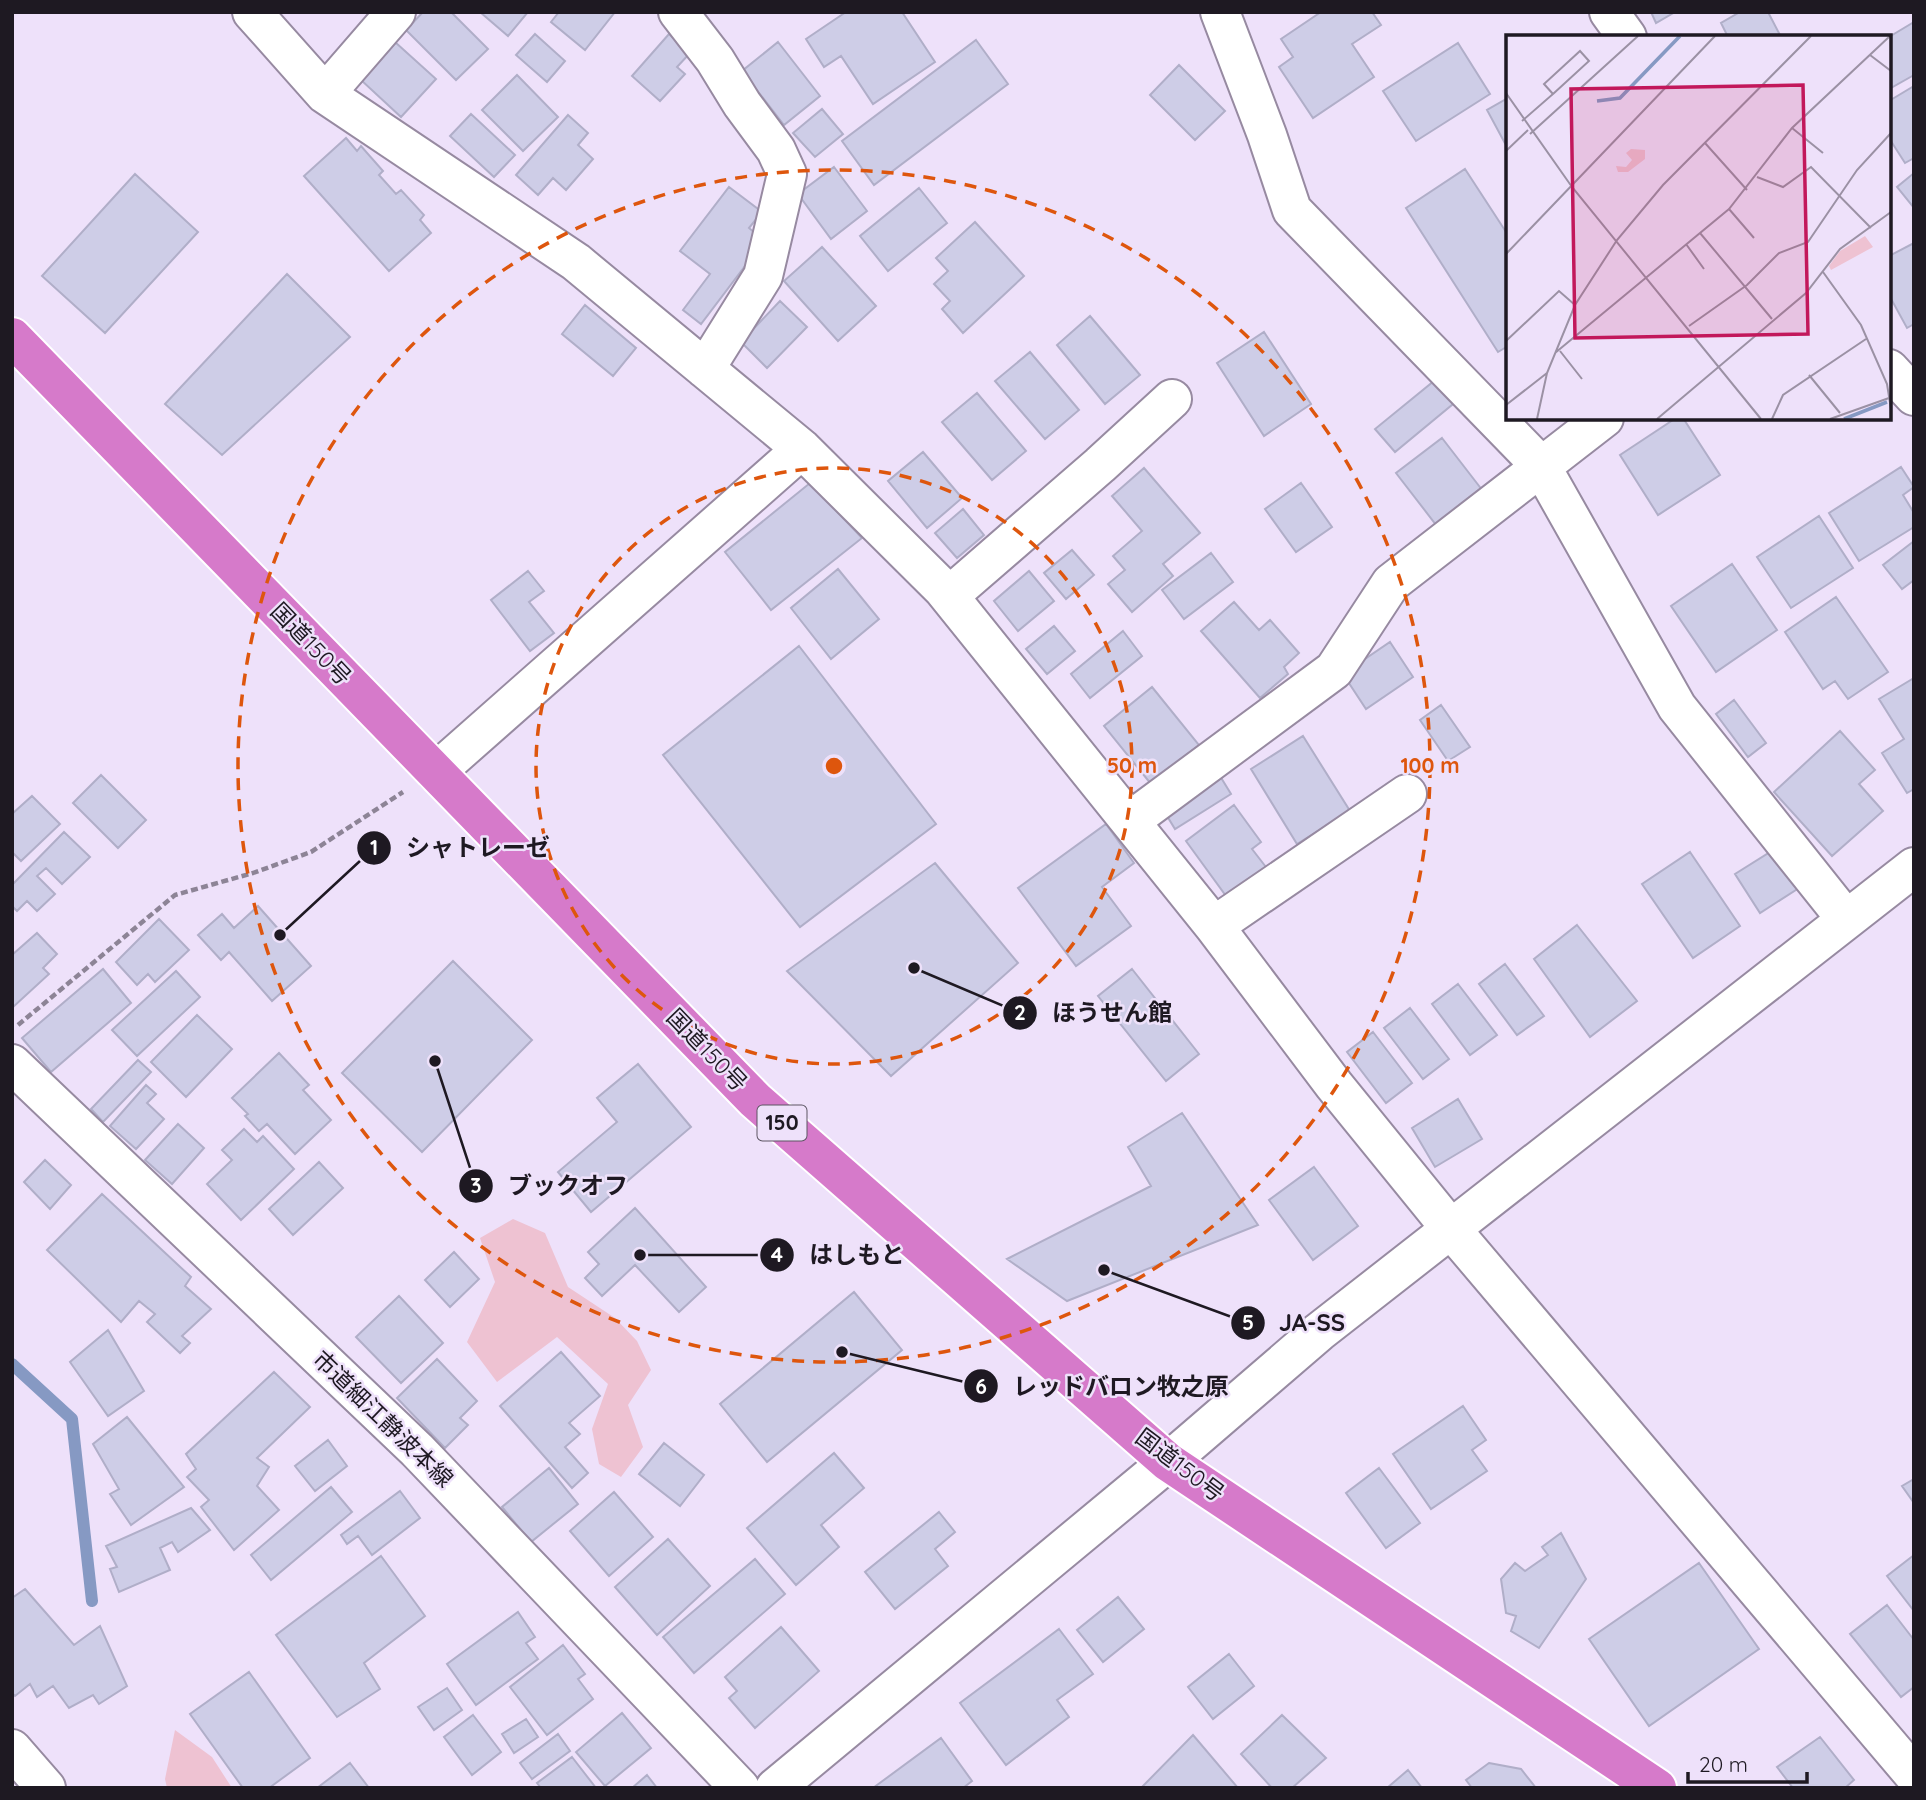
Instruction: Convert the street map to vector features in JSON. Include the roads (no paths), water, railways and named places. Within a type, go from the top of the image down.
[{"type":"highway","name":"国道150号","points":[[12,337],[755,1100],[1168,1462],[1657,1788]]},
{"type":"street","points":[[252,12],[325,94],[576,262],[802,449],[949,596],[1214,926],[1334,1085],[1451,1229],[1914,1775]]},
{"type":"street","points":[[325,94],[396,12]]},
{"type":"street","points":[[678,12],[715,60],[742,104],[776,150],[787,174],[763,276],[705,369]]},
{"type":"street","points":[[1220,12],[1267,135],[1292,210],[1541,466],[1677,708],[1846,919]]},
{"type":"street","points":[[1609,12],[1626,35]]},
{"type":"street","points":[[1891,371],[1914,396]]},
{"type":"street","points":[[949,596],[1172,399]]},
{"type":"street","points":[[1130,821],[1334,670],[1391,583],[1601,420]]},
{"type":"street","points":[[436,772],[802,449]]},
{"type":"street","points":[[1214,926],[1407,794]]},
{"type":"street","points":[[775,1788],[1168,1462],[1319,1332],[1914,867]]},
{"type":"street","name":"市道細江静波本線","points":[[12,1064],[416,1450],[740,1788]]},
{"type":"street","points":[[12,1749],[46,1788]]},
{"type":"waterway","points":[[12,1364],[72,1419],[92,1601]]},
{"type":"place","name":"シャトレーゼ","points":[[280,935]]},
{"type":"place","name":"ほうせん館","points":[[914,968]]},
{"type":"place","name":"ブックオフ","points":[[435,1061]]},
{"type":"place","name":"はしもと","points":[[640,1255]]},
{"type":"place","name":"JA-SS","points":[[1104,1270]]},
{"type":"place","name":"レッドバロン牧之原","points":[[842,1352]]}]
